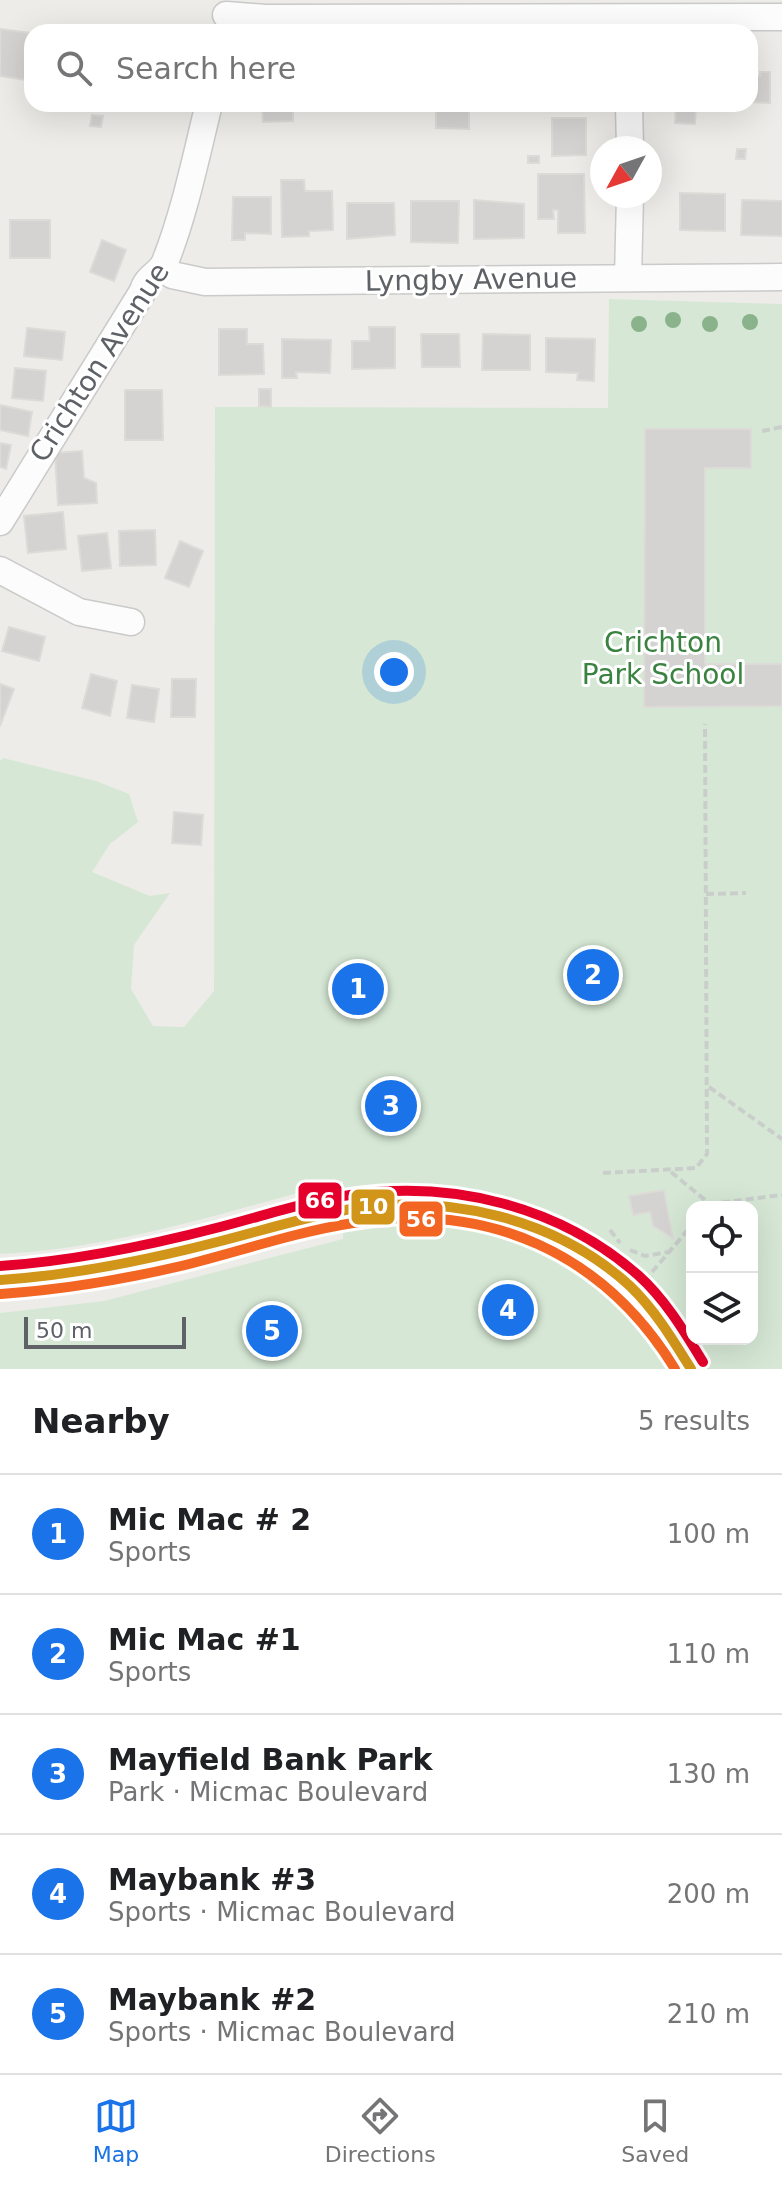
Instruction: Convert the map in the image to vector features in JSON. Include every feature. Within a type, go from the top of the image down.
[{"type":"street","points":[[225,16],[782,17]]},
{"type":"street","name":"Crichton Avenue","points":[[0,522],[143,291],[145,282],[164,267],[182,212],[207,112]]},
{"type":"street","points":[[629,112],[630,136]]},
{"type":"street","points":[[628,278],[630,208]]},
{"type":"street","name":"Lyngby Avenue","points":[[164,267],[172,275],[205,282],[782,277]]},
{"type":"street","points":[[0,570],[79,612],[131,622]]},
{"type":"street","points":[[0,1280],[47,1277],[105,1267],[351,1209],[389,1203],[429,1203],[498,1213],[528,1223],[591,1256],[634,1293],[666,1330],[691,1369]]},
{"type":"path","points":[[762,431],[782,427]]},
{"type":"path","points":[[603,1173],[671,1172],[696,1168],[707,1154],[705,724]]},
{"type":"path","points":[[706,894],[746,893]]},
{"type":"path","points":[[708,1087],[782,1139]]},
{"type":"path","points":[[671,1172],[703,1201]]},
{"type":"path","points":[[742,1201],[782,1195]]},
{"type":"path","points":[[610,1230],[624,1248],[645,1256],[670,1251]]},
{"type":"path","points":[[634,1293],[686,1232]]},
{"type":"green space","points":[[609,299],[782,304],[782,1369],[0,1369],[0,1313],[104,1301],[343,1239],[343,1181],[130,1236],[87,1245],[0,1254],[0,761],[3,758],[96,781],[129,794],[138,822],[110,844],[92,872],[150,896],[170,893],[134,945],[131,989],[153,1026],[184,1027],[214,991],[215,407],[608,408]]},
{"type":"building","points":[[0,29],[24,32],[24,80],[0,76]]},
{"type":"building","points":[[760,72],[770,72],[770,103],[758,102]]},
{"type":"building","points":[[262,112],[293,112],[293,121],[263,122]]},
{"type":"building","points":[[436,112],[469,112],[469,129],[436,128]]},
{"type":"building","points":[[676,112],[696,112],[695,124],[675,123]]},
{"type":"building","points":[[92,115],[103,116],[101,127],[90,126]]},
{"type":"building","points":[[552,118],[586,118],[586,155],[552,156]]},
{"type":"building","points":[[737,149],[746,149],[745,159],[736,159]]},
{"type":"building","points":[[528,156],[539,156],[539,163],[528,163]]},
{"type":"building","points":[[538,174],[584,174],[585,233],[558,233],[558,210],[553,210],[554,219],[538,219]]},
{"type":"building","points":[[281,180],[304,180],[305,191],[332,191],[333,230],[309,231],[309,236],[282,237]]},
{"type":"building","points":[[680,193],[725,194],[725,231],[680,230]]},
{"type":"building","points":[[233,197],[271,197],[271,234],[245,233],[245,240],[232,240]]},
{"type":"building","points":[[474,200],[524,204],[524,238],[474,239]]},
{"type":"building","points":[[742,200],[782,201],[782,236],[741,235]]},
{"type":"building","points":[[411,201],[459,201],[458,243],[411,242]]},
{"type":"building","points":[[347,203],[394,203],[395,235],[347,239]]},
{"type":"building","points":[[10,220],[50,220],[50,258],[10,258]]},
{"type":"building","points":[[102,240],[126,250],[114,281],[90,272]]},
{"type":"building","points":[[369,327],[395,327],[395,368],[352,369],[352,341],[370,341]]},
{"type":"building","points":[[27,328],[65,332],[62,360],[24,356]]},
{"type":"building","points":[[219,329],[247,329],[247,344],[263,344],[264,374],[219,375]]},
{"type":"building","points":[[421,334],[459,334],[460,367],[422,367]]},
{"type":"building","points":[[483,334],[530,335],[530,370],[482,370]]},
{"type":"building","points":[[546,338],[595,339],[594,381],[577,380],[578,373],[546,372]]},
{"type":"building","points":[[282,339],[331,340],[330,373],[296,372],[297,378],[282,378]]},
{"type":"building","points":[[15,368],[46,371],[43,401],[12,398]]},
{"type":"building","points":[[259,389],[271,389],[271,407],[259,406]]},
{"type":"building","points":[[125,390],[162,390],[163,440],[125,440]]},
{"type":"building","points":[[0,405],[32,412],[28,436],[0,430]]},
{"type":"building","name":"Crichton Park School","points":[[645,429],[751,429],[751,468],[705,468],[705,664],[782,664],[782,706],[644,707]]},
{"type":"building","points":[[0,443],[11,445],[6,469],[0,467]]},
{"type":"building","points":[[82,451],[84,478],[96,483],[97,503],[58,505],[55,453]]},
{"type":"building","points":[[63,512],[66,549],[28,553],[24,516]]},
{"type":"building","points":[[155,530],[156,565],[120,566],[119,531]]},
{"type":"building","points":[[107,533],[111,568],[82,571],[78,536]]},
{"type":"building","points":[[180,541],[203,551],[189,587],[165,578]]},
{"type":"building","points":[[9,627],[45,637],[39,661],[2,651]]},
{"type":"building","points":[[91,674],[117,681],[110,716],[82,708]]},
{"type":"building","points":[[172,679],[196,679],[195,717],[171,717]]},
{"type":"building","points":[[0,684],[14,689],[0,726]]},
{"type":"building","points":[[132,685],[159,689],[154,722],[127,718]]},
{"type":"building","points":[[174,812],[203,815],[201,845],[172,843]]},
{"type":"building","points":[[664,1190],[673,1238],[653,1226],[650,1212],[633,1215],[629,1196]]},
{"type":"transit line","name":"66","points":[[0,1266],[138,1246],[350,1195],[427,1191],[466,1196],[539,1215],[607,1251],[657,1294],[703,1362]]},
{"type":"transit line","name":"10","points":[[0,1280],[139,1260],[351,1209],[388,1205],[463,1209],[500,1216],[535,1228],[569,1243],[601,1263],[648,1305],[691,1369]]},
{"type":"transit line","name":"56","points":[[1,1294],[136,1276],[353,1223],[403,1218],[450,1220],[495,1229],[538,1244],[578,1266],[614,1294],[646,1329],[675,1369]]},
{"type":"place","name":"Mic Mac #1","points":[[593,975]]},
{"type":"place","name":"Mic Mac # 2","points":[[358,989]]},
{"type":"place","name":"Mayfield Bank Park","points":[[391,1106]]},
{"type":"place","name":"Maybank #3","points":[[508,1310]]},
{"type":"place","name":"Maybank #2","points":[[272,1331]]}]
